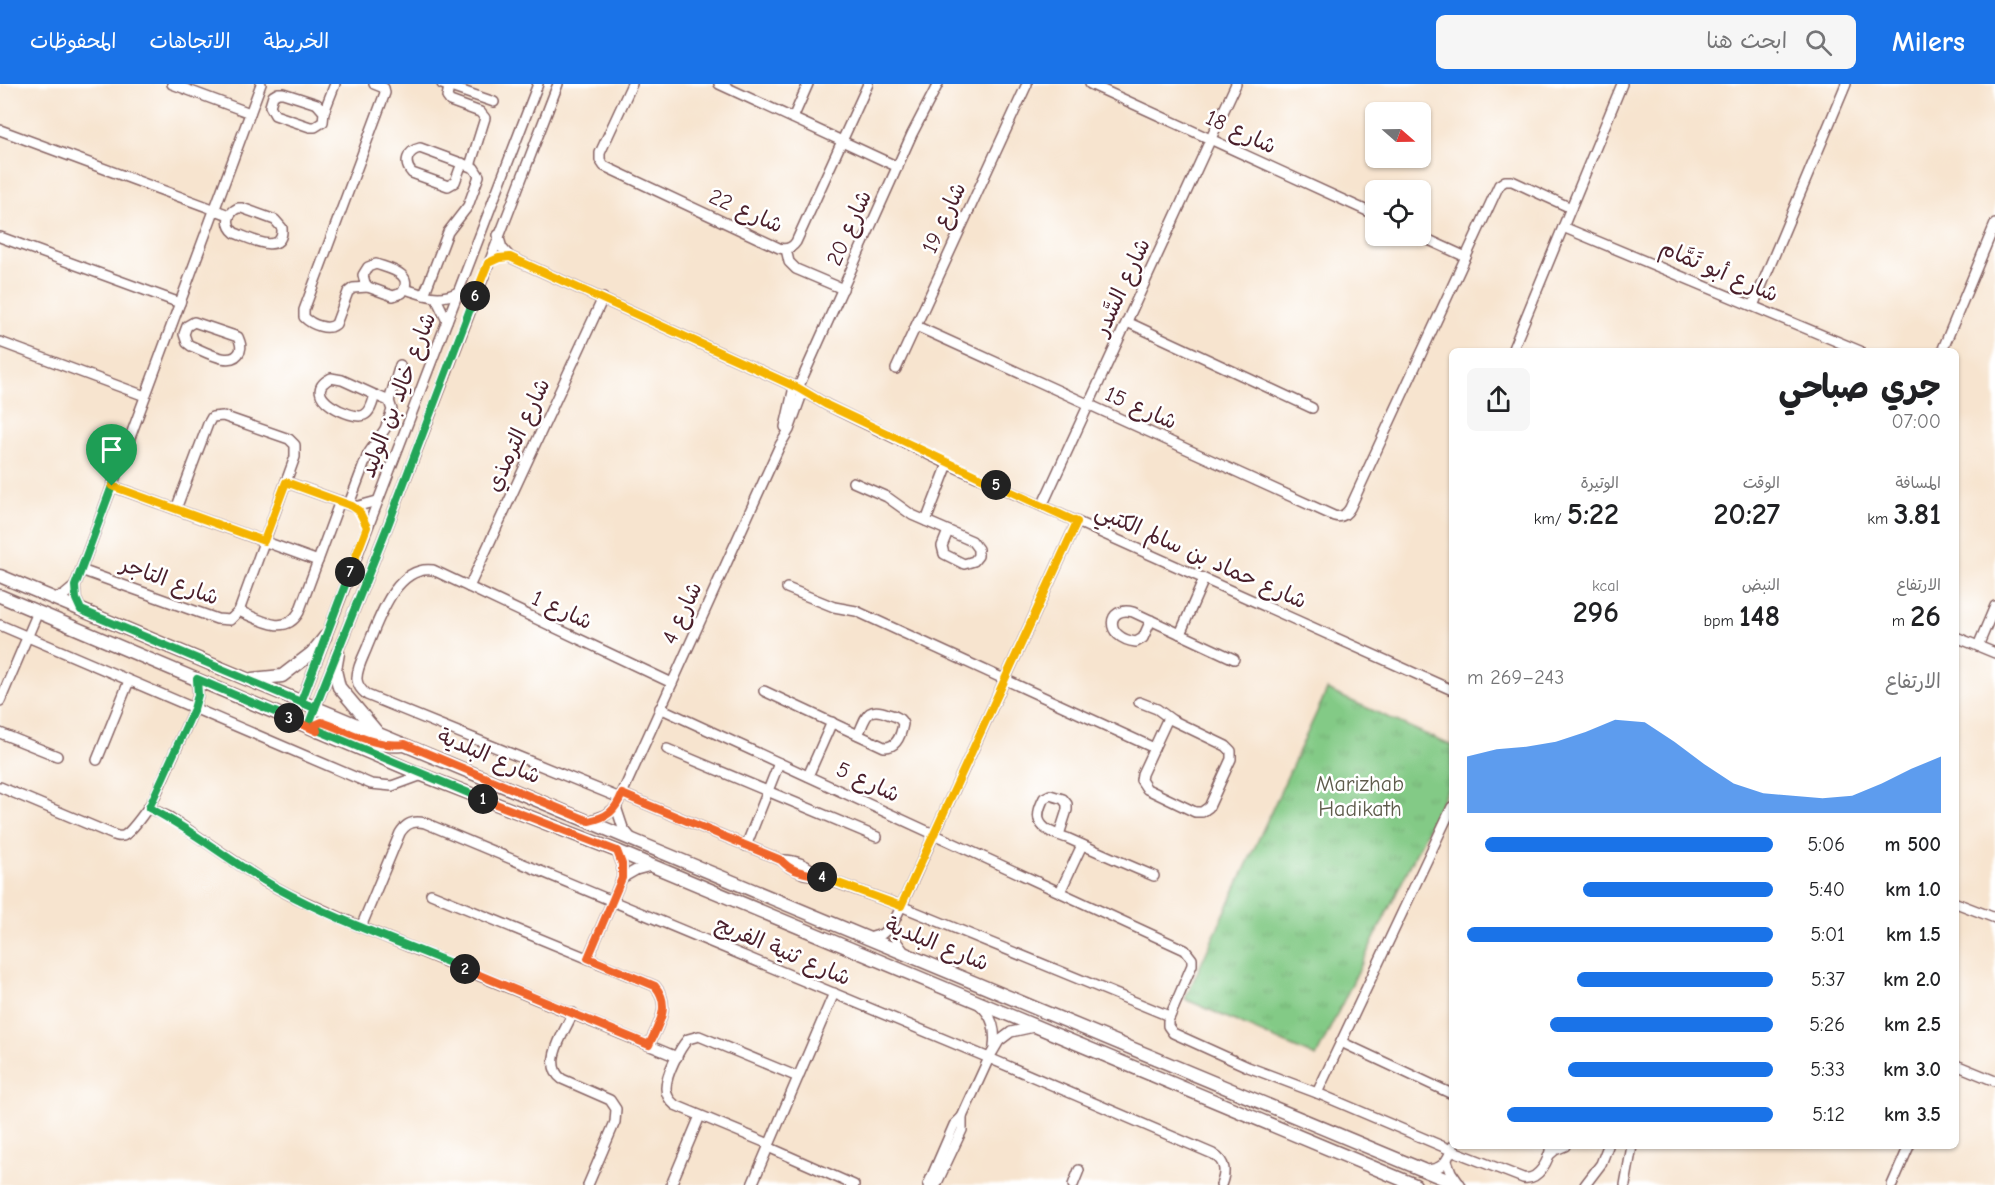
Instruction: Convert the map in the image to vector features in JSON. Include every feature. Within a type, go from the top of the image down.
[{"type":"main road","name":"شارع البلدية","points":[[0,576],[1459,1185]]},
{"type":"main road","name":"شارع البلدية","points":[[0,596],[422,775],[617,851],[1415,1185]]},
{"type":"main road","points":[[246,679],[282,675],[312,653],[325,637]]},
{"type":"main road","points":[[338,653],[335,670],[339,687],[377,732]]},
{"type":"main road","points":[[312,729],[322,722],[373,742],[389,745],[405,744]]},
{"type":"street","points":[[171,84],[250,112]]},
{"type":"street","points":[[81,610],[76,599],[75,586],[261,84]]},
{"type":"street","points":[[324,112],[317,105],[284,88],[271,100],[270,106],[275,115],[315,127],[323,122],[324,112],[335,84]]},
{"type":"street","points":[[368,287],[363,275],[368,267],[376,264],[401,272],[406,280],[405,289],[393,296],[368,287],[353,288],[348,292],[333,327],[328,328],[304,317],[304,310],[386,93],[384,88],[375,84]]},
{"type":"street","name":"شارع خالِد بن الوليد","points":[[294,720],[538,84]]},
{"type":"street","name":"شارع خالِد بن الوليد","points":[[312,729],[315,708],[558,84]]},
{"type":"street","name":"شارع 22","points":[[632,84],[600,153],[600,160],[604,166],[786,249],[792,247],[796,242],[868,84]]},
{"type":"street","points":[[719,84],[898,167]]},
{"type":"street","points":[[793,118],[808,84]]},
{"type":"street","name":"شارع 20","points":[[798,389],[917,122],[938,84]]},
{"type":"street","name":"شارع 19","points":[[896,369],[1027,84]]},
{"type":"street","name":"شارع 18","points":[[1090,84],[1365,210]]},
{"type":"street","name":"شارع السَّدر","points":[[1042,506],[1236,84]]},
{"type":"street","points":[[1513,348],[1622,84]]},
{"type":"street","points":[[1753,306],[1846,84]]},
{"type":"street","points":[[424,295],[448,232],[468,206],[478,180],[476,170],[466,165],[420,148],[411,152],[406,160],[412,173],[448,186],[455,182],[466,165],[485,118],[480,112],[450,101],[447,97],[446,85],[467,88],[494,102]]},
{"type":"street","points":[[257,94],[271,100]]},
{"type":"street","points":[[0,130],[229,215]]},
{"type":"street","points":[[1431,241],[1466,257],[1497,188],[1502,182],[1512,181],[1571,208]]},
{"type":"street","points":[[242,208],[275,220],[282,228],[280,238],[277,242],[267,244],[235,233],[229,226],[229,215],[234,210],[242,208]]},
{"type":"street","points":[[1943,348],[1995,225]]},
{"type":"street","name":"شارع أبو تَمَّام","points":[[1563,227],[1853,348]]},
{"type":"street","points":[[498,236],[502,248],[510,257]]},
{"type":"street","points":[[0,237],[180,303]]},
{"type":"street","points":[[786,249],[789,262],[796,269],[843,289]]},
{"type":"street","points":[[488,263],[499,258],[510,257]]},
{"type":"street","name":"شارع حماد بن سالم الكتبي","points":[[510,257],[798,389],[948,464],[1449,689]]},
{"type":"street","name":"شارع 15","points":[[916,326],[1334,516],[1343,516],[1350,508],[1466,257]]},
{"type":"street","points":[[405,289],[436,298],[458,292]]},
{"type":"street","points":[[436,298],[447,321]]},
{"type":"street","name":"شارع الترمذي","points":[[469,587],[603,298]]},
{"type":"street","points":[[199,322],[233,334],[240,342],[239,353],[236,357],[225,359],[191,346],[185,339],[185,330],[190,324],[199,322]]},
{"type":"street","points":[[1127,322],[1312,408]]},
{"type":"street","points":[[171,324],[185,330]]},
{"type":"street","points":[[0,342],[145,396]]},
{"type":"street","points":[[388,401],[400,365]]},
{"type":"street","points":[[239,611],[276,625],[292,622],[299,612],[318,561],[348,504],[370,450],[387,425],[392,410],[388,401],[375,395],[342,380],[331,378],[321,387],[321,395],[328,405],[356,416],[361,416],[369,410],[375,395]]},
{"type":"street","name":"شارع 4","points":[[619,800],[785,435],[798,389]]},
{"type":"street","name":"شارع التاجر","points":[[81,570],[222,620],[230,620],[239,611],[286,482],[296,453],[292,442],[223,416],[216,416],[208,424],[176,509]]},
{"type":"street","points":[[926,521],[948,464]]},
{"type":"street","points":[[286,482],[348,504],[377,501]]},
{"type":"street","points":[[853,482],[887,497],[907,512],[948,531]]},
{"type":"street","points":[[112,486],[318,561]]},
{"type":"street","points":[[348,504],[367,527]]},
{"type":"street","points":[[868,938],[882,934],[893,924],[1077,522]]},
{"type":"street","name":"شارع 1","points":[[619,800],[427,721],[362,691],[357,678],[358,671],[386,601],[394,590],[415,573],[426,570],[436,571],[520,613],[672,683]]},
{"type":"street","points":[[1180,634],[1204,579]]},
{"type":"street","points":[[53,598],[63,596],[75,586]]},
{"type":"street","points":[[788,588],[834,607],[856,611],[1154,748]]},
{"type":"street","points":[[1978,646],[1995,606]]},
{"type":"street","points":[[0,701],[38,612]]},
{"type":"street","points":[[1152,620],[1234,659]]},
{"type":"street","points":[[0,625],[378,786],[399,785],[422,775]]},
{"type":"street","points":[[1959,638],[1995,653]]},
{"type":"street","points":[[0,787],[117,836],[127,834],[149,808],[194,709],[198,695],[197,679]]},
{"type":"street","points":[[97,760],[129,681]]},
{"type":"street","points":[[764,691],[832,722],[858,735],[884,747],[891,747],[896,743],[903,724],[899,718],[873,710],[868,714],[858,735]]},
{"type":"street","points":[[1139,702],[1157,709],[1168,718],[1226,746],[1231,751],[1231,759],[1207,809],[1202,812],[1195,812],[1144,786],[1141,777],[1168,718]]},
{"type":"street","name":"شارع 5","points":[[660,708],[1185,950],[1189,954],[1192,965],[1169,1016]]},
{"type":"street","points":[[808,776],[832,722]]},
{"type":"street","points":[[0,733],[57,756]]},
{"type":"street","points":[[667,749],[877,837]]},
{"type":"street","points":[[746,846],[779,764]]},
{"type":"street","points":[[589,821],[606,815],[619,800]]},
{"type":"street","points":[[619,800],[620,821],[632,839]]},
{"type":"street","points":[[619,800],[781,860],[798,872],[818,876],[901,906],[1169,1016],[1168,1026],[1173,1033],[1248,1067],[1449,1147]]},
{"type":"street","points":[[149,808],[169,817],[270,884],[362,927],[677,1057]]},
{"type":"street","points":[[1317,1093],[1449,813]]},
{"type":"street","name":"شارع ثنية الفريج","points":[[362,927],[400,833],[410,822],[419,821],[989,1058],[1213,1154],[1218,1157],[1225,1168],[1221,1185]]},
{"type":"street","points":[[1059,835],[1154,876]]},
{"type":"street","points":[[1060,892],[1082,845]]},
{"type":"street","points":[[588,958],[622,878],[622,864],[617,851]]},
{"type":"street","points":[[622,878],[636,870],[651,866]]},
{"type":"street","points":[[431,894],[655,986],[664,1001],[664,1010],[649,1045]]},
{"type":"street","points":[[1959,904],[1995,918]]},
{"type":"street","points":[[893,924],[896,940],[906,953]]},
{"type":"street","points":[[752,1185],[834,993]]},
{"type":"street","points":[[976,1001],[987,1012],[993,1024],[994,1047]]},
{"type":"street","points":[[573,1013],[555,1053],[554,1069],[562,1079],[610,1100],[616,1109],[615,1122],[588,1185]]},
{"type":"street","points":[[928,1185],[954,1125],[962,1117],[994,1047],[1011,1032],[1036,1026]]},
{"type":"street","points":[[798,1077],[699,1036],[688,1039],[677,1057],[666,1088],[667,1095],[675,1105],[855,1185]]},
{"type":"street","points":[[1341,1042],[1449,1093]]},
{"type":"street","points":[[1959,1066],[1995,1081]]},
{"type":"street","points":[[671,1185],[700,1116]]},
{"type":"street","points":[[936,1185],[962,1130],[962,1117]]},
{"type":"street","points":[[1452,1149],[1447,1161],[1450,1172],[1459,1185]]},
{"type":"street","points":[[1454,1149],[1526,1179],[1537,1176],[1550,1151]]},
{"type":"street","points":[[1585,1185],[1601,1164],[1607,1149]]},
{"type":"street","points":[[1627,1185],[1627,1170],[1631,1149]]},
{"type":"street","points":[[1892,1185],[1908,1149]]},
{"type":"street","points":[[1423,1170],[1434,1169],[1447,1161]]},
{"type":"street","points":[[1073,1185],[1079,1170]]},
{"type":"green space","name":"Marizhab Hadikath","points":[[1327,690],[1449,745],[1449,786],[1316,1057],[1185,999]]},
{"type":"route","points":[[112,486],[75,586],[76,599],[81,610],[315,708],[308,726],[317,731],[422,775],[617,851],[622,864],[622,878],[588,958],[655,986],[660,993],[664,1001],[664,1010],[649,1045],[290,895],[262,880],[169,817],[149,808],[194,709],[198,695],[197,679],[317,731],[315,725],[322,722],[373,742],[389,745],[405,744],[589,821],[601,818],[616,807],[622,794],[781,860],[784,864],[804,874],[818,876],[901,906],[1077,522],[948,464],[827,405],[798,388],[510,257],[499,258],[488,263],[315,708],[301,702],[367,527],[355,507],[286,482],[264,541],[112,486]]}]
